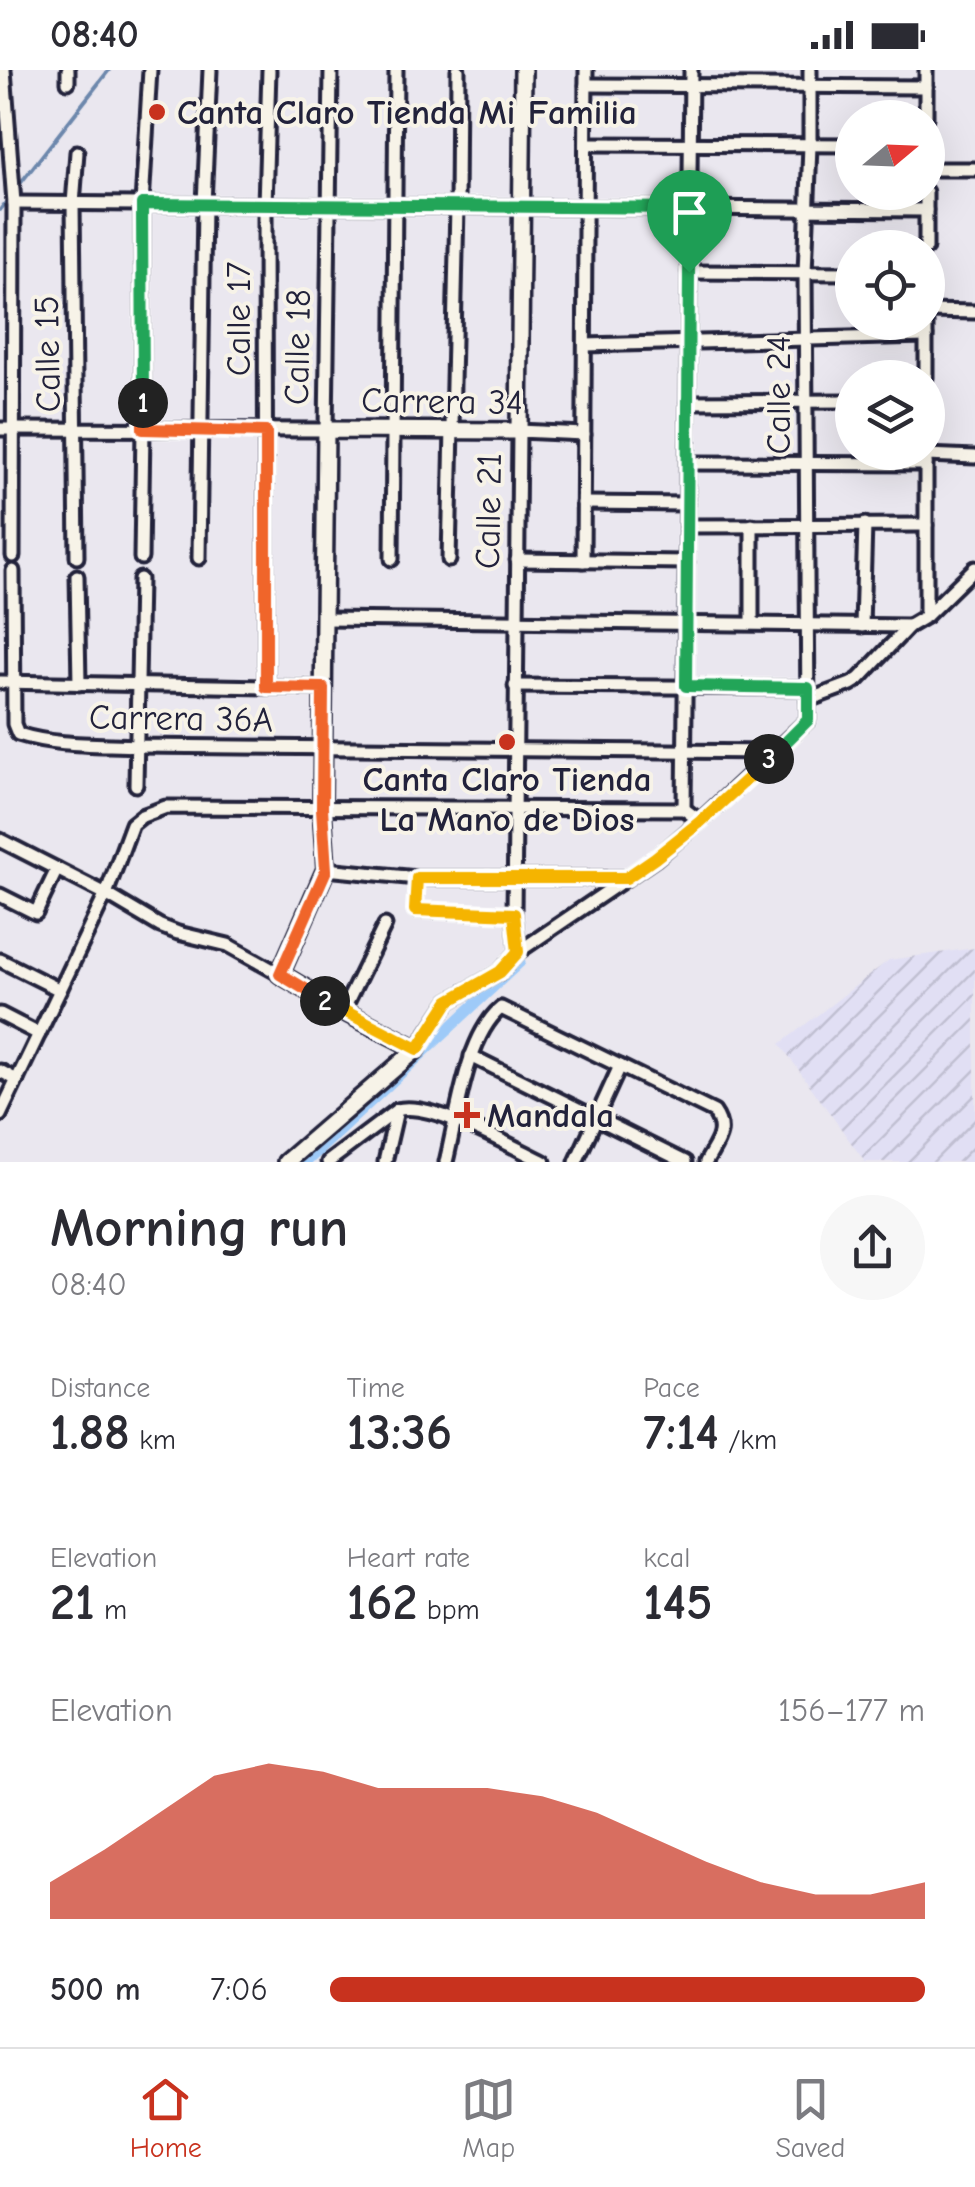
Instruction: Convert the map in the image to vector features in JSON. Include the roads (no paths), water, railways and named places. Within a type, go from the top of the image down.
[{"type":"street","points":[[4,70],[14,206],[13,556]]},
{"type":"street","points":[[141,558],[142,204],[150,70]]},
{"type":"street","points":[[199,558],[210,70]]},
{"type":"street","name":"Calle 17","points":[[266,687],[265,205],[269,70]]},
{"type":"street","name":"Calle 18","points":[[280,974],[326,870],[322,747],[332,70]]},
{"type":"street","points":[[392,559],[396,70]]},
{"type":"street","points":[[449,560],[458,70]]},
{"type":"street","name":"Calle 21","points":[[518,952],[514,914],[514,686],[523,70]]},
{"type":"street","points":[[583,561],[586,70]]},
{"type":"street","points":[[684,809],[691,70]]},
{"type":"street","name":"Calle 24","points":[[776,752],[808,720],[804,273],[810,70]]},
{"type":"street","points":[[926,70],[926,100]]},
{"type":"street","points":[[586,85],[926,86]]},
{"type":"street","points":[[586,144],[835,145]]},
{"type":"street","name":"Calle 15","points":[[76,152],[73,204],[77,556]]},
{"type":"street","points":[[945,169],[975,169]]},
{"type":"street","points":[[14,206],[835,208]]},
{"type":"street","points":[[0,232],[14,206]]},
{"type":"street","points":[[926,210],[926,230]]},
{"type":"street","points":[[689,272],[835,273]]},
{"type":"street","points":[[945,311],[975,312]]},
{"type":"street","points":[[584,345],[835,339]]},
{"type":"street","points":[[688,402],[835,400]]},
{"type":"street","name":"Carrera 34","points":[[0,429],[584,434]]},
{"type":"street","points":[[945,457],[975,456]]},
{"type":"street","points":[[688,463],[835,462]]},
{"type":"street","points":[[926,470],[926,616]]},
{"type":"street","points":[[584,503],[687,504]]},
{"type":"street","points":[[862,626],[864,524]]},
{"type":"street","points":[[752,525],[752,624]]},
{"type":"street","points":[[687,526],[926,525]]},
{"type":"street","points":[[518,560],[687,562]]},
{"type":"street","points":[[514,686],[686,686],[808,694],[851,684],[975,568]]},
{"type":"street","points":[[13,571],[7,682],[323,688]]},
{"type":"street","points":[[77,576],[79,684]]},
{"type":"street","points":[[136,785],[140,579]]},
{"type":"street","points":[[325,619],[909,626]]},
{"type":"street","name":"Carrera 36A","points":[[7,682],[18,734],[58,743],[776,752]]},
{"type":"street","points":[[286,1162],[418,1049],[449,1001],[500,972],[518,952],[655,858],[776,752]]},
{"type":"street","points":[[0,1116],[106,894],[132,824],[152,812],[166,807],[684,809],[700,822]]},
{"type":"street","points":[[0,840],[160,926],[228,945],[418,1049]]},
{"type":"street","points":[[0,895],[36,913],[57,870]]},
{"type":"street","points":[[326,870],[417,878],[626,878]]},
{"type":"street","points":[[417,878],[415,910],[514,914]]},
{"type":"street","points":[[343,1011],[385,925]]},
{"type":"street","points":[[0,960],[60,990]]},
{"type":"street","points":[[446,1162],[471,1056],[482,1030],[501,1008],[714,1112],[720,1120],[721,1133],[706,1162]]},
{"type":"street","points":[[0,1014],[39,1034]]},
{"type":"street","points":[[471,1056],[685,1162]]},
{"type":"street","points":[[576,1162],[620,1066]]},
{"type":"street","points":[[0,1071],[17,1080]]},
{"type":"street","points":[[328,1162],[397,1110],[408,1108],[456,1120],[515,1155],[544,1162]]},
{"type":"street","points":[[385,1162],[397,1110]]},
{"type":"waterway","points":[[16,189],[109,70]]},
{"type":"waterway","points":[[0,210],[11,196]]},
{"type":"waterway","points":[[306,1162],[520,962]]},
{"type":"place","name":"Canta Claro Tienda Mi Familia","points":[[157,112]]},
{"type":"place","name":"Canta Claro Tienda La Mano de Dios","points":[[507,742]]},
{"type":"place","name":"Mandala","points":[[467,1115]]}]
